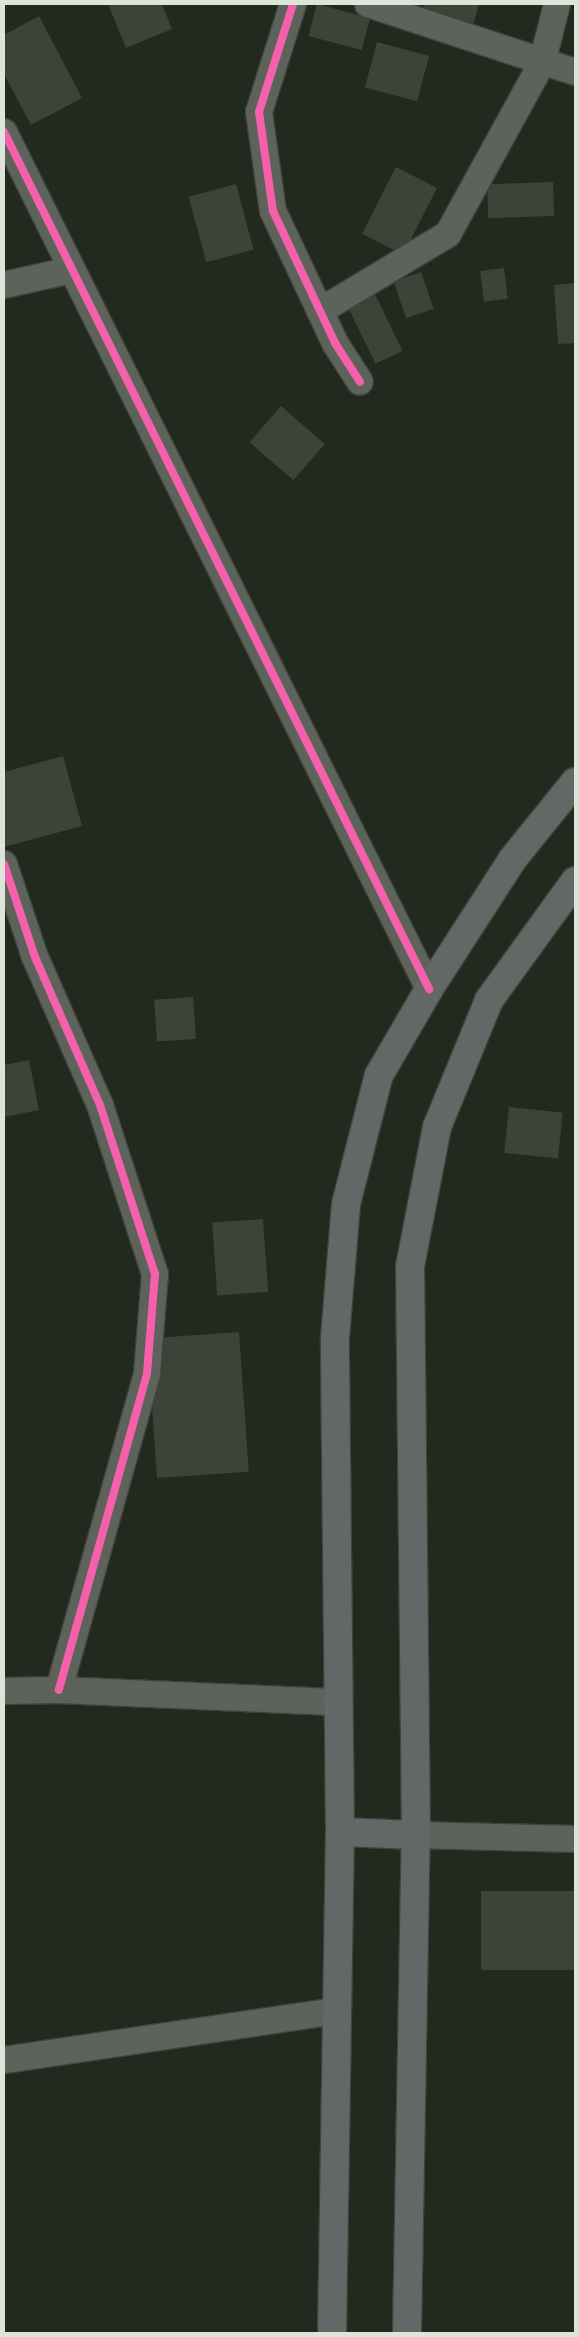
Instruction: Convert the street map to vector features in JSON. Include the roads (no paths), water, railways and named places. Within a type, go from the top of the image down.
[{"type":"main road","points":[[332,2333],[340,1832],[335,1338],[346,1204],[379,1075],[429,989],[512,860],[575,782]]},
{"type":"main road","points":[[407,2333],[416,1835],[410,1266],[437,1127],[489,1000],[575,881]]},
{"type":"main road","points":[[340,1832],[416,1835]]},
{"type":"street","points":[[293,4],[259,112],[273,211],[335,344],[360,382]]},
{"type":"street","points":[[368,4],[542,63],[575,72]]},
{"type":"street","points":[[320,311],[448,234],[542,63],[557,4]]},
{"type":"street","points":[[4,132],[429,989]]},
{"type":"street","points":[[4,286],[71,270]]},
{"type":"street","points":[[4,864],[35,957],[100,1105],[155,1274],[147,1374],[59,1690]]},
{"type":"street","points":[[4,1691],[59,1690],[339,1702]]},
{"type":"street","points":[[416,1835],[575,1839]]},
{"type":"street","points":[[4,2060],[338,2010]]}]
